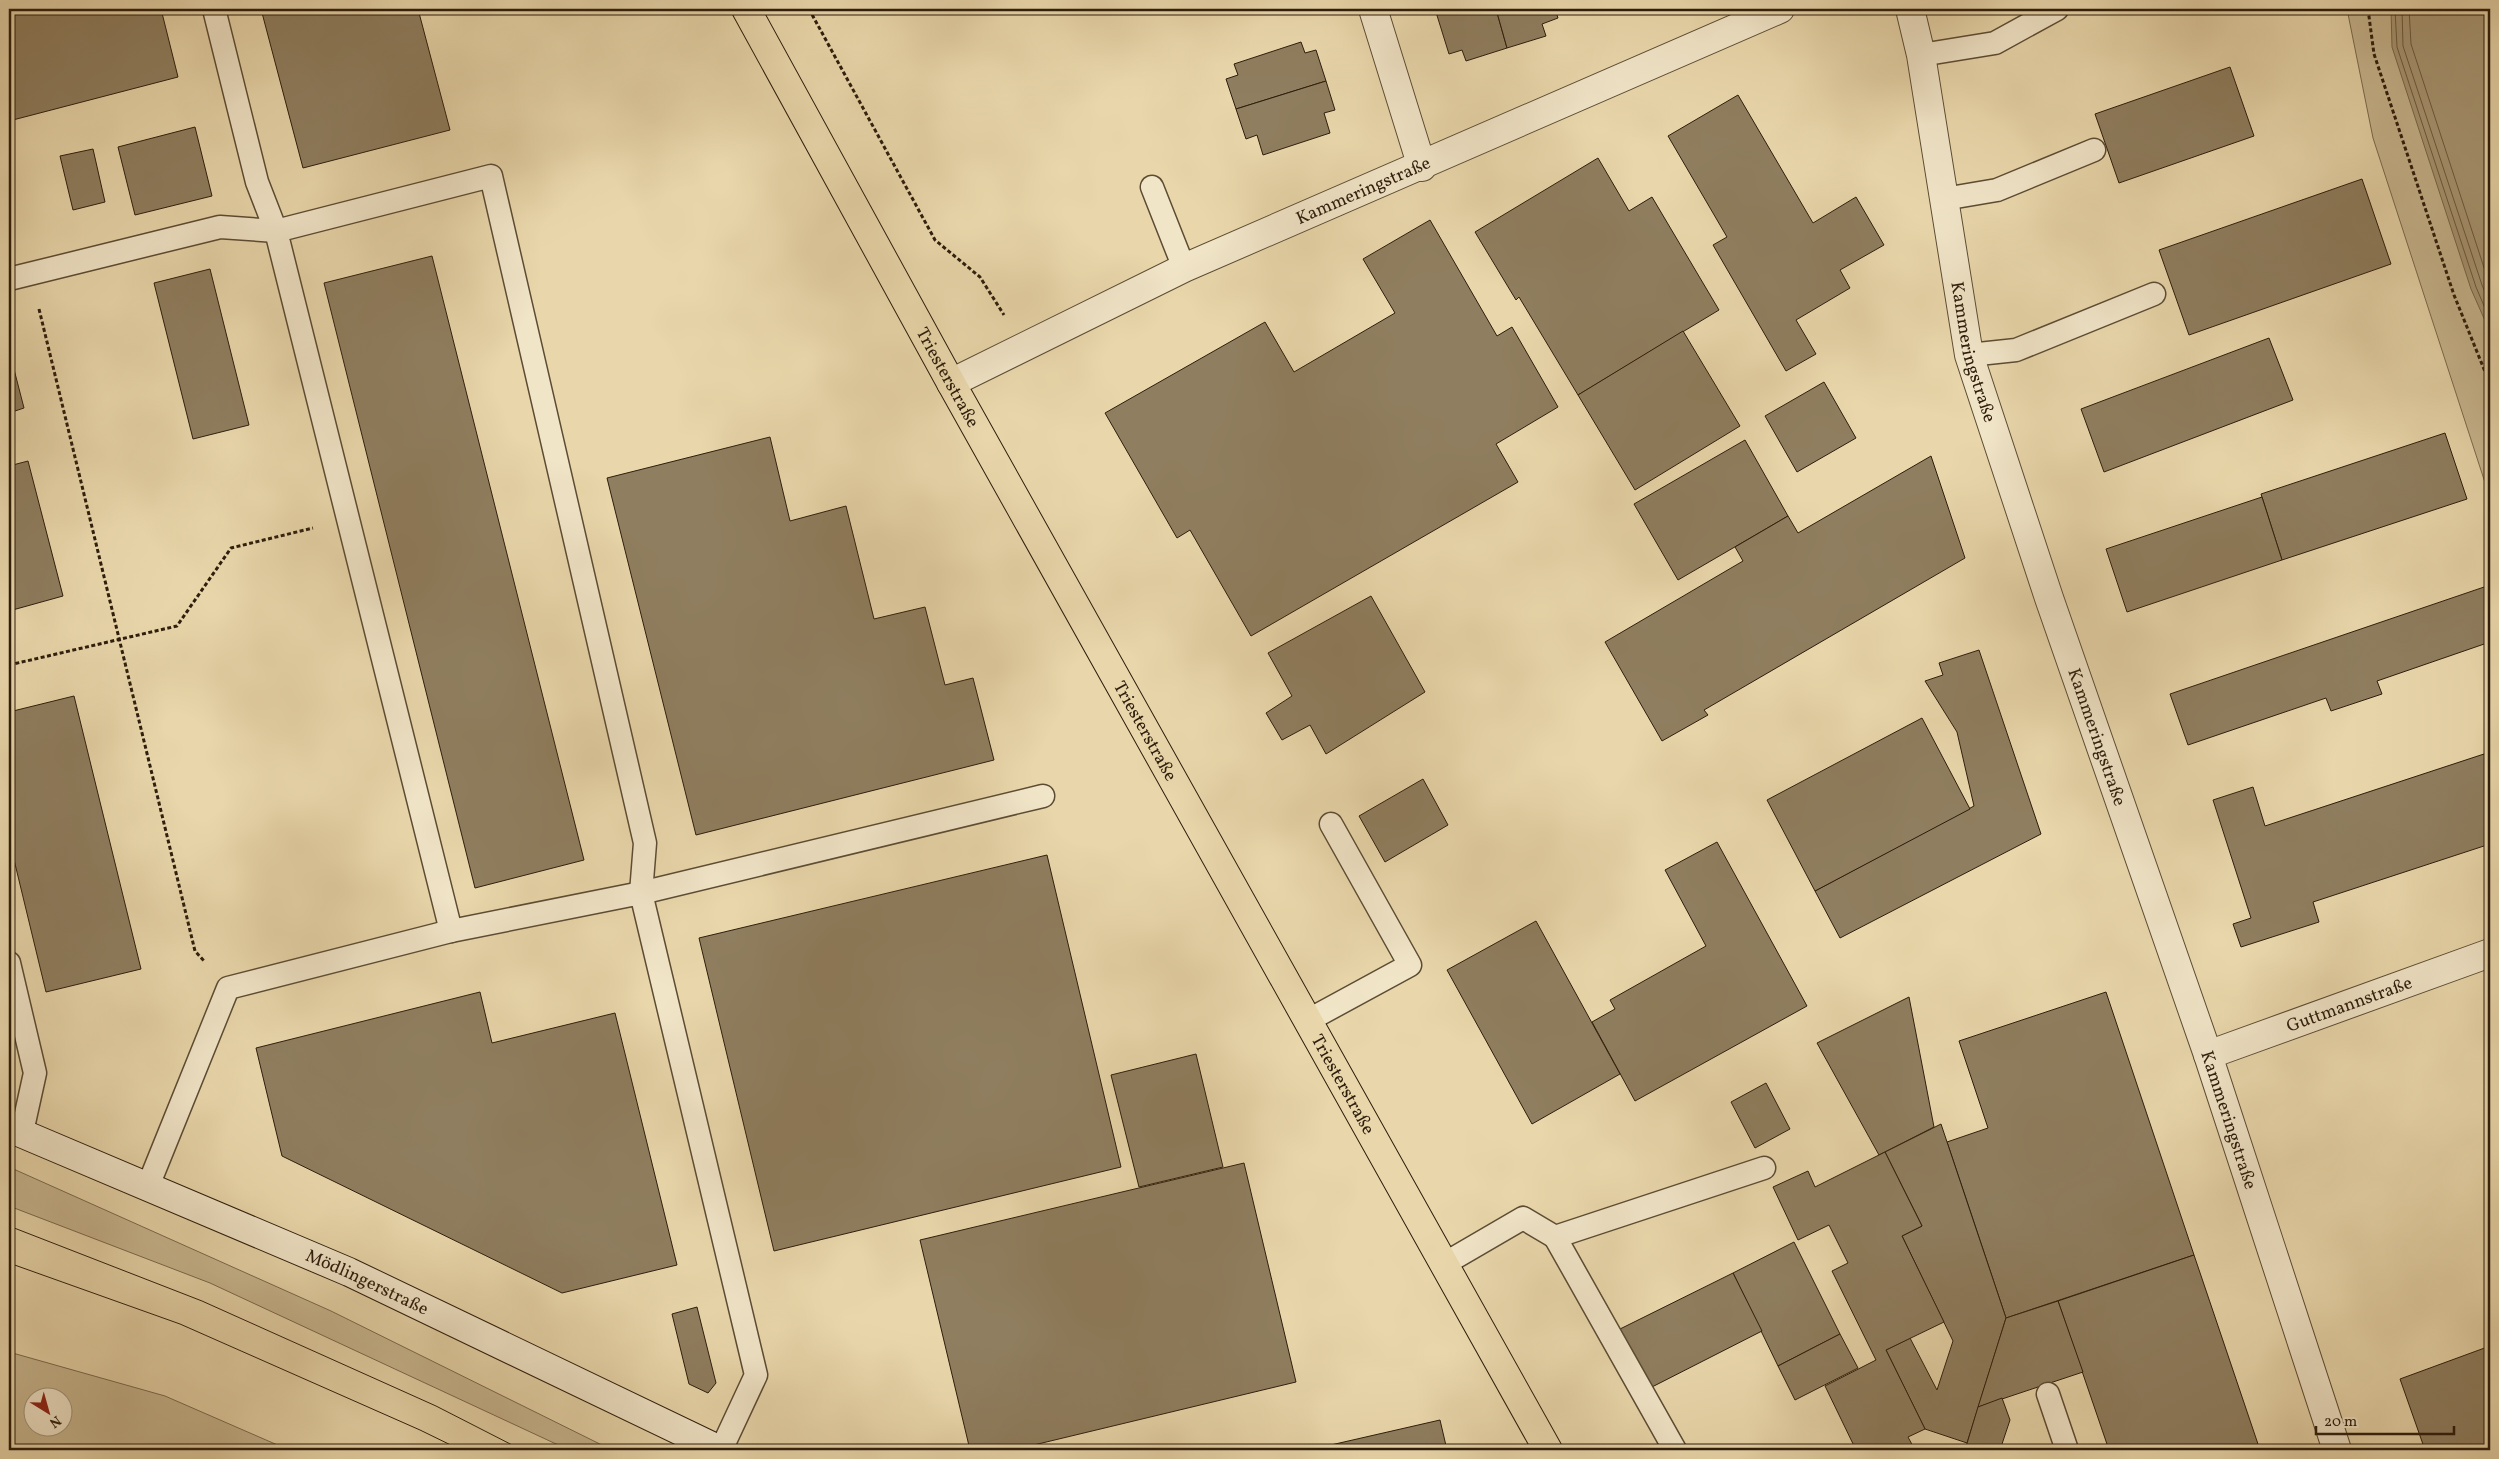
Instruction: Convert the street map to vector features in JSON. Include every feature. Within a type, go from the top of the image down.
[{"type":"main road","name":"Triesterstraße","points":[[746,9],[951,383],[1548,1450]]},
{"type":"street","points":[[1373,9],[1422,167]]},
{"type":"street","name":"Kammeringstraße","points":[[951,383],[1184,268],[1422,167],[1780,9]]},
{"type":"street","name":"Kammeringstraße","points":[[1910,9],[1921,55],[1969,356],[2049,598],[2208,1055],[2338,1450]]},
{"type":"street","name":"Guttmannstraße","points":[[2208,1055],[2490,953]]},
{"type":"street","name":"Mödlingerstraße","points":[[16,1130],[350,1272],[721,1450]]},
{"type":"lane","points":[[214,9],[257,182],[276,231],[451,932]]},
{"type":"lane","points":[[1921,55],[1995,43],[2057,9]]},
{"type":"lane","points":[[1944,199],[1998,190],[2094,150]]},
{"type":"lane","points":[[9,279],[220,227],[276,231],[491,176],[645,844],[641,892],[756,1375],[721,1450]]},
{"type":"lane","points":[[1152,187],[1184,268]]},
{"type":"lane","points":[[1969,356],[2016,350],[2154,294]]},
{"type":"lane","points":[[148,1186],[228,988],[451,932],[641,892],[1043,796]]},
{"type":"lane","points":[[1307,1021],[1410,965],[1331,824]]},
{"type":"lane","points":[[9,963],[35,1073],[16,1130]]},
{"type":"lane","points":[[1555,1238],[1764,1168]]},
{"type":"lane","points":[[1444,1264],[1523,1218],[1555,1238],[1675,1450]]},
{"type":"lane","points":[[2048,1394],[2067,1450]]},
{"type":"path","points":[[809,9],[935,240],[980,277],[1024,347]]},
{"type":"path","points":[[2368,9],[2374,54],[2454,295],[2490,384]]},
{"type":"path","points":[[33,303],[40,309],[195,951],[228,988]]},
{"type":"path","points":[[9,665],[177,626],[232,548],[348,520]]},
{"type":"shaded area","points":[[2347,9],[2490,9],[2490,498],[2373,138]]},
{"type":"shaded area","points":[[9,1167],[331,1311],[612,1450],[569,1450],[210,1283],[9,1206]]},
{"type":"shaded area","points":[[9,1352],[165,1396],[289,1450],[9,1450]]},
{"type":"water","points":[[2391,9],[2490,9],[2490,332],[2471,289],[2392,47]]},
{"type":"building","points":[[9,9],[161,9],[178,77],[9,121]]},
{"type":"building","points":[[261,9],[418,9],[450,130],[303,168]]},
{"type":"building","points":[[1435,9],[1496,9],[1507,48],[1466,61],[1462,50],[1449,54]]},
{"type":"building","points":[[1496,9],[1555,9],[1558,18],[1542,24],[1546,36],[1507,48]]},
{"type":"building","points":[[1301,42],[1305,53],[1316,50],[1326,81],[1236,109],[1226,79],[1238,75],[1234,64]]},
{"type":"building","points":[[2230,67],[2254,136],[2119,183],[2095,114]]},
{"type":"building","points":[[1326,81],[1335,110],[1324,113],[1330,133],[1263,155],[1257,135],[1246,139],[1236,109]]},
{"type":"building","points":[[1738,95],[1813,223],[1856,197],[1884,245],[1840,270],[1850,288],[1796,320],[1816,354],[1786,371],[1713,245],[1727,237],[1668,136]]},
{"type":"building","points":[[195,127],[212,196],[135,215],[118,147]]},
{"type":"building","points":[[93,149],[105,202],[73,210],[60,156]]},
{"type":"building","points":[[1598,158],[1629,211],[1652,197],[1719,310],[1578,395],[1519,297],[1516,300],[1475,232]]},
{"type":"building","points":[[2362,179],[2391,264],[2189,335],[2159,250]]},
{"type":"building","points":[[1430,220],[1497,336],[1512,327],[1558,407],[1496,444],[1518,482],[1251,636],[1190,530],[1177,538],[1105,413],[1265,322],[1294,372],[1395,313],[1363,259]]},
{"type":"building","points":[[432,256],[584,860],[475,888],[324,283]]},
{"type":"building","points":[[210,269],[249,425],[193,439],[154,283]]},
{"type":"building","points":[[1683,331],[1740,426],[1635,490],[1578,395]]},
{"type":"building","points":[[2269,338],[2293,400],[2104,472],[2081,409]]},
{"type":"building","points":[[9,350],[24,408],[9,413]]},
{"type":"building","points":[[1824,382],[1856,438],[1797,472],[1765,416]]},
{"type":"building","points":[[2445,433],[2467,499],[2282,560],[2261,494]]},
{"type":"building","points":[[770,437],[790,521],[846,506],[874,619],[925,607],[945,685],[973,678],[994,760],[696,835],[607,478]]},
{"type":"building","points":[[1745,440],[1788,516],[1678,580],[1634,504]]},
{"type":"building","points":[[1931,456],[1965,558],[1704,710],[1708,715],[1662,741],[1605,642],[1743,561],[1735,547],[1788,516],[1798,533]]},
{"type":"building","points":[[28,461],[63,596],[9,611],[9,466]]},
{"type":"building","points":[[2262,497],[2282,560],[2127,612],[2106,549]]},
{"type":"building","points":[[2490,585],[2490,642],[2377,681],[2382,694],[2331,711],[2326,698],[2188,745],[2170,694]]},
{"type":"building","points":[[1371,596],[1425,692],[1326,754],[1310,725],[1282,740],[1266,713],[1292,696],[1268,653]]},
{"type":"building","points":[[1979,650],[2041,834],[1840,938],[1815,891],[1974,806],[1957,732],[1925,681],[1943,675],[1939,663]]},
{"type":"building","points":[[74,696],[141,969],[46,992],[9,839],[9,712]]},
{"type":"building","points":[[1922,718],[1970,809],[1815,891],[1767,800]]},
{"type":"building","points":[[2484,754],[2490,775],[2490,844],[2313,902],[2319,922],[2241,947],[2233,924],[2251,918],[2213,800],[2253,787],[2265,826]]},
{"type":"building","points":[[1423,779],[1448,825],[1385,862],[1359,816]]},
{"type":"building","points":[[1717,842],[1807,1006],[1635,1101],[1592,1022],[1615,1009],[1610,1000],[1706,946],[1665,870]]},
{"type":"building","points":[[1047,855],[1121,1167],[774,1251],[699,938]]},
{"type":"building","points":[[1536,921],[1620,1074],[1532,1124],[1447,970]]},
{"type":"building","points":[[480,992],[492,1043],[615,1013],[677,1265],[562,1293],[282,1156],[256,1048]]},
{"type":"building","points":[[2106,992],[2194,1255],[2006,1318],[1947,1142],[1988,1128],[1959,1041]]},
{"type":"building","points":[[1909,997],[1934,1127],[1879,1155],[1817,1043]]},
{"type":"building","points":[[1196,1054],[1223,1167],[1139,1187],[1111,1075]]},
{"type":"building","points":[[1766,1083],[1790,1129],[1755,1148],[1731,1102]]},
{"type":"building","points":[[1941,1124],[2006,1318],[1967,1443],[1925,1429],[1886,1350],[1910,1338],[1937,1390],[1953,1341],[1902,1236],[1922,1226],[1885,1152]]},
{"type":"building","points":[[1885,1152],[1922,1226],[1902,1236],[1944,1322],[1886,1350],[1925,1429],[1908,1437],[1915,1450],[1856,1450],[1825,1386],[1876,1360],[1832,1271],[1848,1263],[1829,1225],[1798,1240],[1773,1187],[1808,1171],[1815,1187]]},
{"type":"building","points":[[1244,1163],[1296,1382],[1013,1450],[970,1450],[920,1240]]},
{"type":"building","points":[[1794,1242],[1840,1334],[1778,1366],[1733,1273]]},
{"type":"building","points":[[2194,1255],[2260,1450],[2109,1450],[2058,1301]]},
{"type":"building","points":[[1733,1273],[1762,1331],[1650,1388],[1620,1329]]},
{"type":"building","points":[[2058,1301],[2083,1372],[1978,1407],[2006,1318]]},
{"type":"building","points":[[697,1307],[716,1383],[708,1393],[689,1384],[672,1314]]},
{"type":"building","points":[[1840,1334],[1858,1368],[1795,1400],[1778,1366]]},
{"type":"building","points":[[2490,1346],[2490,1450],[2425,1450],[2400,1379]]},
{"type":"building","points":[[2002,1398],[2010,1420],[2000,1450],[1965,1450],[1978,1407]]},
{"type":"building","points":[[1440,1420],[1447,1450],[1309,1450]]},
{"type":"tram line","points":[[9,1226],[202,1301],[436,1406],[522,1450]]},
{"type":"tram line","points":[[9,1263],[180,1324],[461,1450]]}]
